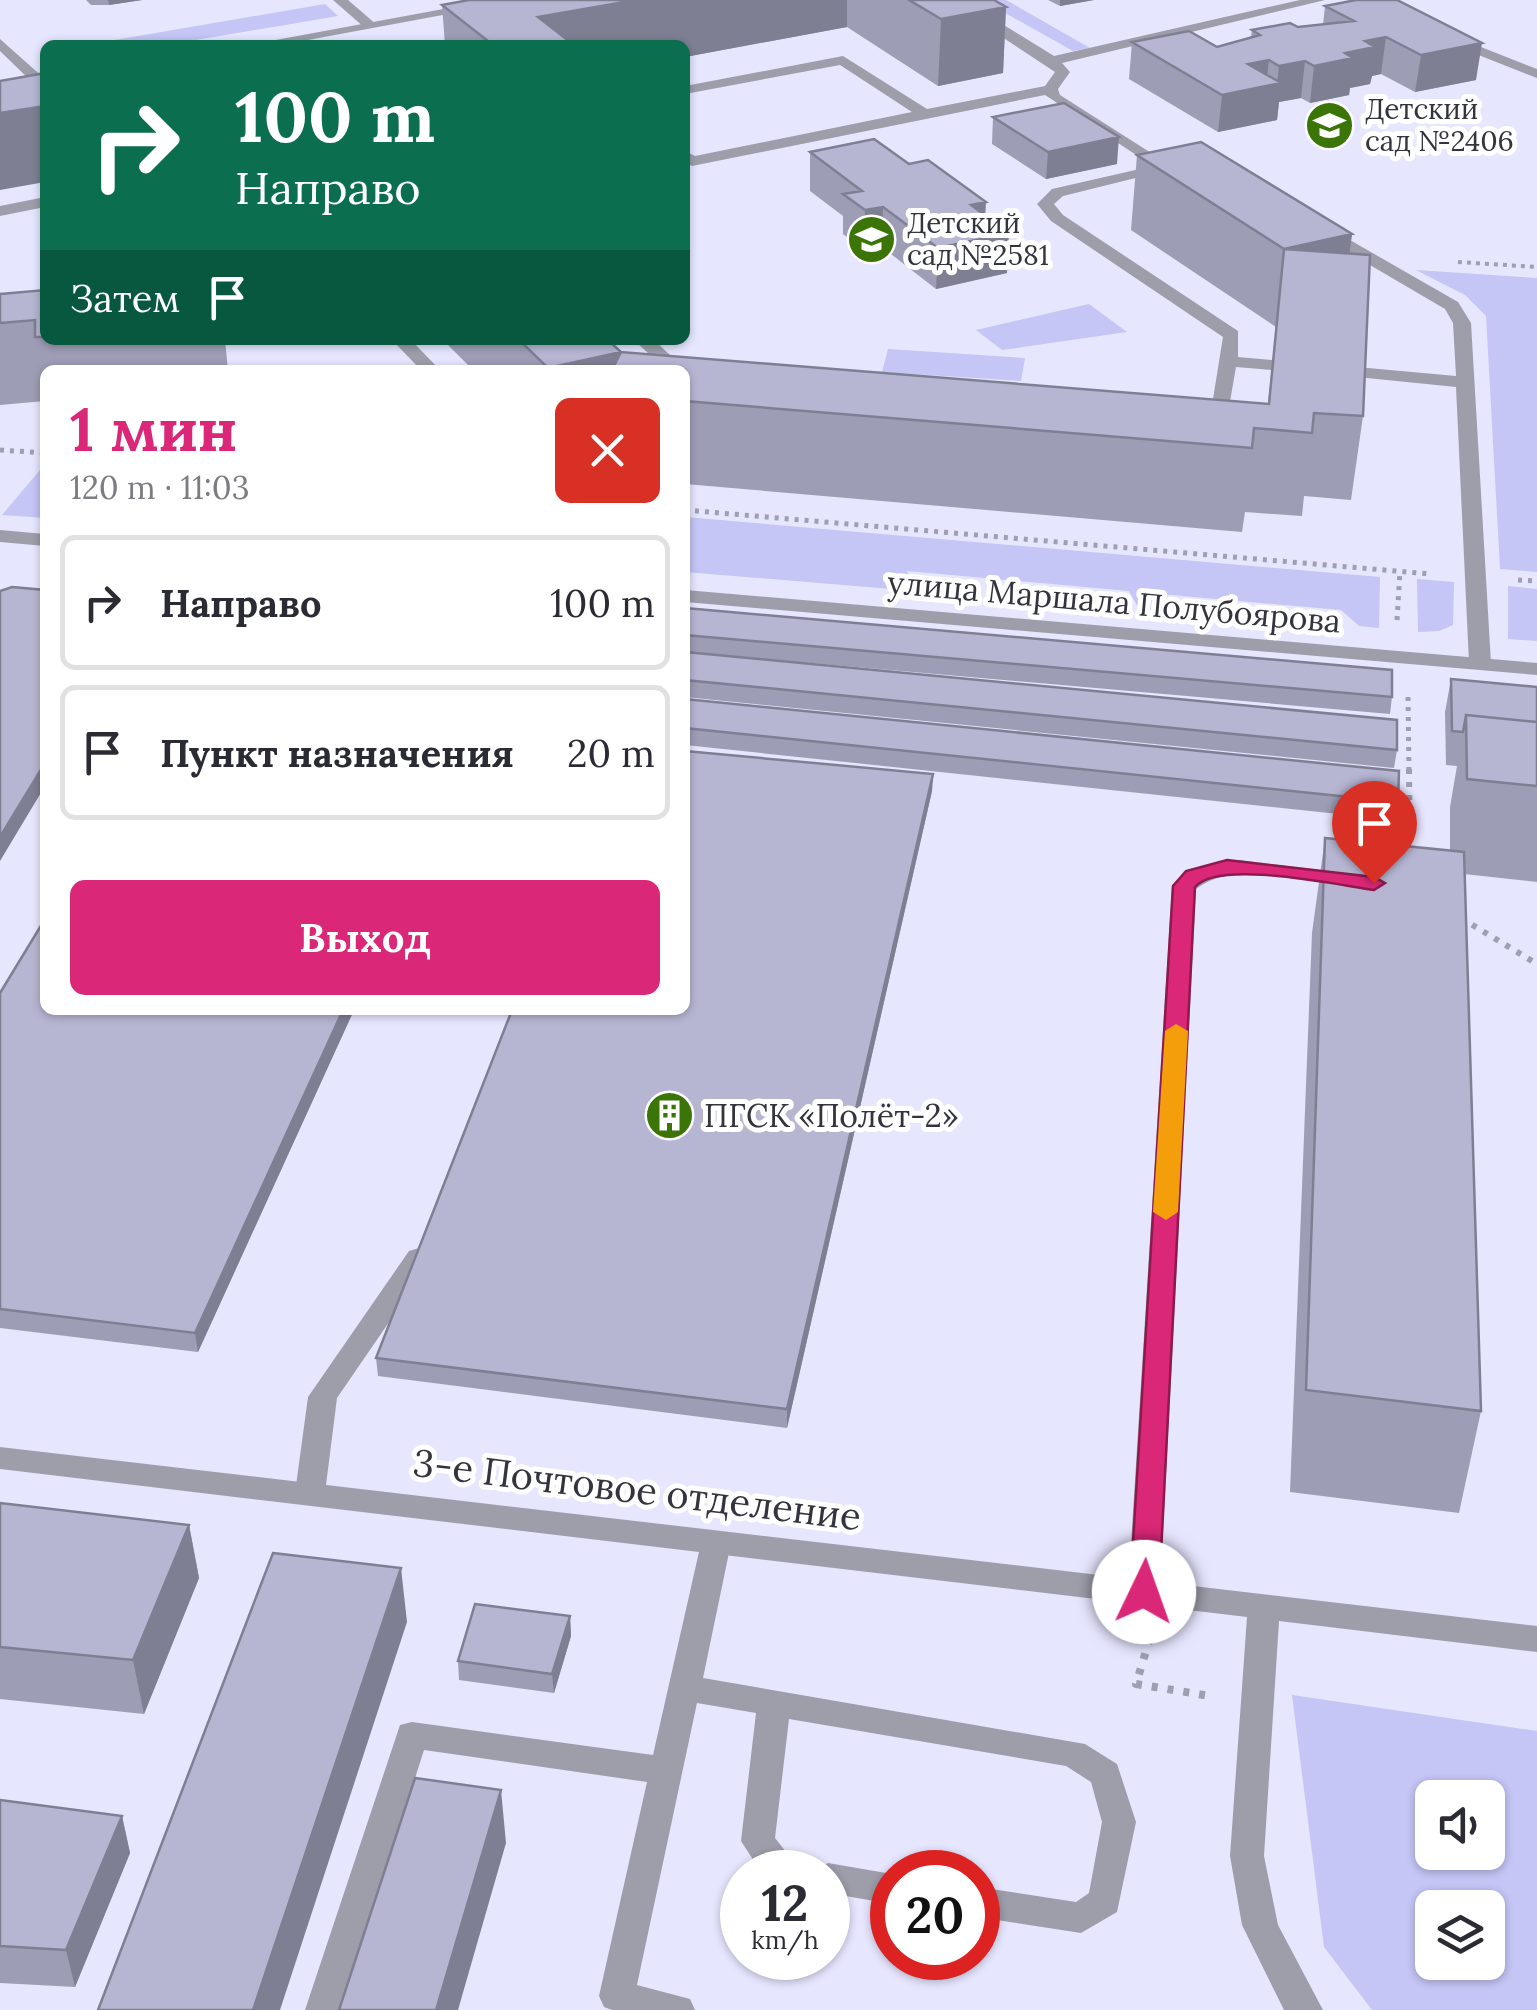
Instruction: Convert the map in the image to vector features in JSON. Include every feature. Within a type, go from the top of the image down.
[{"type":"street","points":[[340,0],[370,26]]},
{"type":"street","points":[[300,40],[516,0]]},
{"type":"street","points":[[690,160],[1050,89],[1063,72],[1052,61],[952,0]]},
{"type":"street","points":[[1052,61],[1318,0]]},
{"type":"street","points":[[1426,29],[1536,72]]},
{"type":"street","points":[[0,43],[36,83]]},
{"type":"street","points":[[690,89],[843,60],[926,115]]},
{"type":"street","points":[[1050,89],[1053,97],[1136,150],[1180,169],[1058,192],[1045,204],[1057,218],[1232,335],[1221,409],[1188,416]]},
{"type":"street","points":[[0,210],[40,203]]},
{"type":"street","points":[[1298,217],[1452,306],[1462,323],[1480,663]]},
{"type":"street","points":[[406,345],[426,365]]},
{"type":"street","points":[[649,345],[671,365]]},
{"type":"street","points":[[1228,361],[1272,365]]},
{"type":"street","points":[[1357,372],[1466,382]]},
{"type":"street","points":[[0,536],[40,540]]},
{"type":"street","name":"улица Маршала Полубоярова","points":[[690,596],[1537,669]]},
{"type":"street","points":[[1144,1592],[1184,886],[1194,876],[1227,866],[1410,887]]},
{"type":"street","points":[[310,1493],[323,1397],[405,1283],[430,1228]]},
{"type":"street","name":"3-е Почтовое отделение","points":[[0,1458],[1537,1640]]},
{"type":"street","points":[[677,2010],[615,2003],[716,1543]]},
{"type":"street","points":[[1264,1607],[1247,1856],[1260,1925],[1305,2010]]},
{"type":"street","points":[[685,1688],[1073,1754],[1105,1774],[1119,1822],[1104,1902],[1081,1918],[1000,1905]]},
{"type":"street","points":[[765,1850],[758,1841],[774,1703]]},
{"type":"street","points":[[323,2010],[412,1736],[666,1771]]},
{"type":"path","points":[[0,450],[40,453]]},
{"type":"path","points":[[690,510],[1537,581]]},
{"type":"path","points":[[1396,630],[1400,571]]},
{"type":"path","points":[[1408,680],[1410,887]]},
{"type":"path","points":[[1458,916],[1537,964]]},
{"type":"shaded area","points":[[982,0],[1006,0],[1090,48],[1073,51]]},
{"type":"shaded area","points":[[325,4],[338,16],[196,40],[115,40]]},
{"type":"shaded area","points":[[1416,270],[1537,278],[1537,572],[1500,569],[1486,316],[1465,295]]},
{"type":"shaded area","points":[[1089,304],[1127,332],[1002,350],[976,330]]},
{"type":"shaded area","points":[[888,349],[1025,358],[1021,381],[882,372]]},
{"type":"shaded area","points":[[40,470],[40,518],[2,515]]},
{"type":"shaded area","points":[[690,517],[1380,577],[1379,628],[1359,626],[1341,610],[1149,593],[1158,610],[1139,609],[1129,591],[907,571],[915,591],[690,572]]},
{"type":"shaded area","points":[[1417,579],[1454,582],[1453,625],[1439,631],[1418,632]]},
{"type":"shaded area","points":[[1508,586],[1537,589],[1537,641],[1508,639]]},
{"type":"shaded area","points":[[1292,1695],[1537,1731],[1537,2010],[1372,2010],[1324,1947]]},
{"type":"building","points":[[469,0],[636,0],[538,17],[568,40],[487,40],[442,5]]},
{"type":"building","points":[[909,0],[994,0],[1006,7],[941,19]]},
{"type":"building","points":[[1356,0],[1397,0],[1482,43],[1421,55],[1386,37],[1365,41],[1375,47],[1345,53],[1353,58],[1314,66],[1305,61],[1279,66],[1269,60],[1248,64],[1281,83],[1222,95],[1132,42],[1189,31],[1217,47],[1260,35],[1252,30],[1290,23],[1298,27],[1354,21],[1325,6]]},
{"type":"building","points":[[40,74],[40,107],[0,113],[0,81]]},
{"type":"building","points":[[1064,103],[1119,137],[1048,152],[993,117]]},
{"type":"building","points":[[874,139],[909,164],[928,160],[986,202],[971,205],[1009,233],[938,248],[883,207],[865,210],[843,194],[862,191],[810,152]]},
{"type":"building","points":[[1201,142],[1352,234],[1284,249],[1137,155]]},
{"type":"building","points":[[1284,249],[1370,255],[1363,416],[1314,413],[1312,433],[1254,428],[1252,448],[690,401],[690,365],[614,365],[621,352],[1269,404]]},
{"type":"building","points":[[40,290],[40,337],[35,337],[35,320],[0,323],[0,294]]},
{"type":"building","points":[[524,345],[613,345],[621,352],[562,365],[545,365]]},
{"type":"building","points":[[12,587],[40,590],[40,771],[0,837],[0,591]]},
{"type":"building","points":[[690,608],[1392,670],[1392,697],[690,635]]},
{"type":"building","points":[[690,652],[1397,720],[1397,750],[690,680]]},
{"type":"building","points":[[1451,679],[1537,687],[1537,722],[1466,715],[1463,732],[1452,731]]},
{"type":"building","points":[[690,700],[1399,771],[1398,802],[690,729]]},
{"type":"building","points":[[1466,715],[1537,722],[1537,786],[1467,779]]},
{"type":"building","name":"ПГСК «Полёт-2»","points":[[690,751],[933,774],[787,1409],[376,1358],[510,1015],[690,1015]]},
{"type":"building","points":[[1325,838],[1464,852],[1481,1411],[1306,1390]]},
{"type":"building","points":[[40,927],[40,1015],[341,1015],[195,1333],[0,1309],[0,993]]},
{"type":"building","points":[[0,1503],[189,1525],[133,1660],[0,1647]]},
{"type":"building","points":[[273,1553],[401,1568],[253,2010],[98,2010]]},
{"type":"building","points":[[475,1604],[570,1616],[552,1674],[458,1661]]},
{"type":"building","points":[[415,1778],[501,1790],[436,2010],[339,2010]]},
{"type":"building","points":[[0,1800],[122,1816],[66,1950],[0,1946]]},
{"type":"slow traffic","points":[[1166,1212],[1176,1031]]},
{"type":"place","name":"Детский сад №2406","points":[[1330,125]]},
{"type":"place","name":"Детский сад №2581","points":[[872,239]]},
{"type":"place","name":"ПГСК «Полёт-2»","points":[[669,1116]]},
{"type":"route","points":[[1144,1592],[1184,886],[1194,876],[1227,866],[1374,883]]}]
